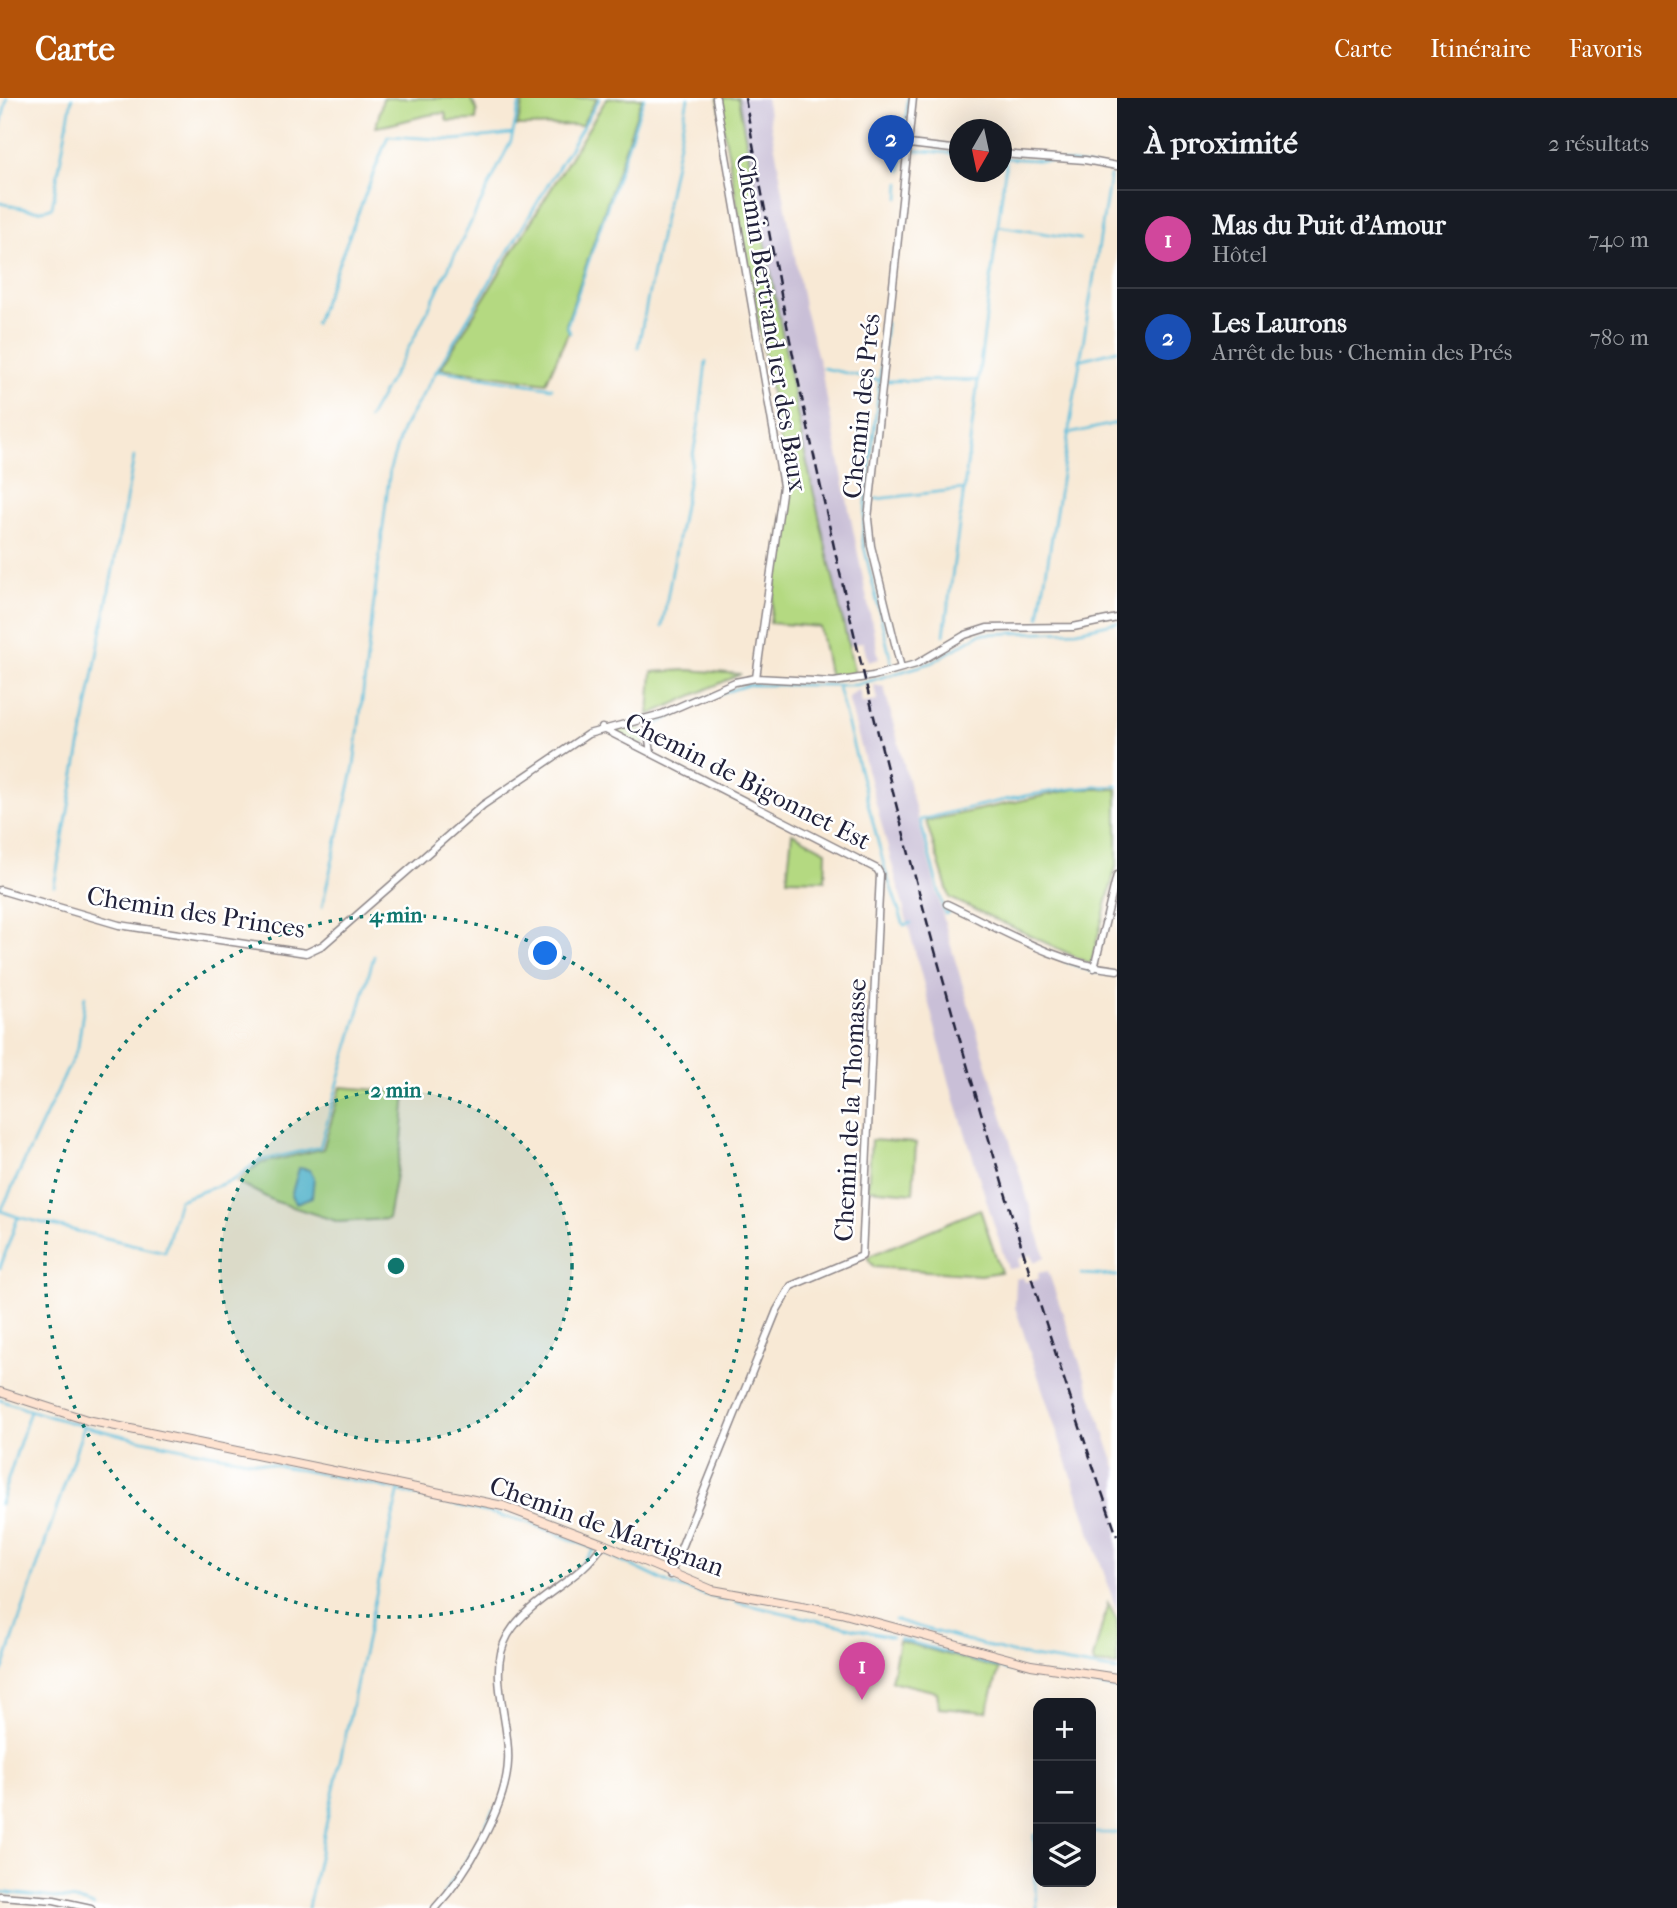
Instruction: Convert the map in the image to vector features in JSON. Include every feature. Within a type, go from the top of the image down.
[{"type":"main road","name":"Chemin de Martignan","points":[[0,1392],[87,1420],[481,1500],[524,1513],[712,1590],[841,1613],[997,1658],[1062,1672],[1117,1678]]},
{"type":"street","name":"Chemin Bertrand 1er des Baux","points":[[716,98],[783,486],[756,678]]},
{"type":"street","name":"Chemin des Prés","points":[[901,668],[871,546],[869,519],[913,98]]},
{"type":"street","points":[[909,144],[949,149]]},
{"type":"street","points":[[1012,155],[1084,160],[1117,166]]},
{"type":"street","name":"Chemin des Princes","points":[[0,890],[119,925],[306,953],[323,945],[483,805],[588,734],[602,728],[646,719],[736,682],[756,678],[834,682],[901,668],[928,659],[965,635],[987,628],[1073,626],[1117,618]]},
{"type":"street","points":[[646,719],[651,753]]},
{"type":"street","name":"Chemin de Bigonnet Est","points":[[602,728],[877,869]]},
{"type":"street","name":"Chemin de la Thomasse","points":[[670,1575],[778,1310],[792,1286],[862,1256],[880,874],[877,869]]},
{"type":"street","points":[[1094,968],[1117,875]]},
{"type":"street","points":[[947,904],[1066,959],[1094,968],[1117,970]]},
{"type":"street","points":[[435,1908],[459,1877],[487,1829],[507,1775],[508,1749],[500,1679],[507,1637],[526,1612],[562,1585],[603,1544]]},
{"type":"street","points":[[0,1896],[64,1902],[92,1908]]},
{"type":"shaded area","points":[[731,98],[766,98],[804,306],[821,369],[879,659],[868,662],[863,642],[849,646],[853,664],[842,667]]},
{"type":"shaded area","points":[[874,685],[884,687],[950,943],[1045,1257],[1034,1262],[1032,1255],[1018,1259],[1020,1267],[1008,1269],[950,1084],[848,697],[859,689],[862,703],[877,700]]},
{"type":"shaded area","points":[[1048,1271],[1117,1470],[1117,1612],[1015,1307],[1016,1279],[1023,1277],[1025,1282],[1039,1278],[1038,1273]]},
{"type":"green space","points":[[383,98],[470,98],[477,110],[476,120],[447,121],[445,113],[376,127]]},
{"type":"green space","points":[[524,98],[597,98],[582,125],[517,126]]},
{"type":"green space","points":[[607,98],[642,98],[566,325],[569,331],[546,383],[441,368]]},
{"type":"green space","points":[[718,98],[738,98],[804,450],[855,675],[830,679],[820,627],[770,623],[786,499],[786,476]]},
{"type":"green space","points":[[688,670],[741,674],[649,715],[652,672]]},
{"type":"green space","points":[[633,725],[644,731],[644,747],[610,730]]},
{"type":"green space","points":[[1075,789],[1117,789],[1117,862],[1091,964],[950,898],[926,821]]},
{"type":"green space","points":[[792,833],[826,851],[825,880],[787,879]]},
{"type":"green space","points":[[341,1087],[406,1092],[402,1141],[388,1219],[339,1222],[274,1201],[237,1182],[259,1164],[323,1149]]},
{"type":"green space","points":[[871,1140],[916,1143],[913,1193],[868,1189]]},
{"type":"green space","points":[[980,1209],[1001,1272],[980,1275],[874,1267],[867,1257]]},
{"type":"green space","points":[[1108,1603],[1117,1621],[1117,1666],[1094,1664],[1093,1659]]},
{"type":"green space","points":[[899,1641],[999,1669],[987,1712],[939,1708],[937,1692],[891,1681]]},
{"type":"water","points":[[299,1168],[310,1170],[314,1177],[312,1197],[296,1203],[291,1196]]},
{"type":"waterway","points":[[0,130],[7,98]]},
{"type":"waterway","points":[[0,203],[34,210],[52,207],[72,98]]},
{"type":"waterway","points":[[368,419],[413,340],[511,141],[521,98]]},
{"type":"waterway","points":[[437,370],[600,98]]},
{"type":"waterway","points":[[570,333],[567,325],[644,98]]},
{"type":"waterway","points":[[638,347],[688,98]]},
{"type":"waterway","points":[[901,171],[908,98]]},
{"type":"waterway","points":[[315,324],[388,136],[454,140],[512,134]]},
{"type":"waterway","points":[[912,150],[949,153]]},
{"type":"waterway","points":[[1012,159],[1068,162],[1117,171]]},
{"type":"waterway","points":[[1039,617],[1110,176]]},
{"type":"waterway","points":[[876,499],[964,489],[1003,182]]},
{"type":"waterway","points":[[899,198],[900,183]]},
{"type":"waterway","points":[[998,226],[1080,239]]},
{"type":"waterway","points":[[886,323],[862,538],[892,665]]},
{"type":"waterway","points":[[1079,360],[1117,350]]},
{"type":"waterway","points":[[662,627],[699,422],[706,362]]},
{"type":"waterway","points":[[823,368],[878,380]]},
{"type":"waterway","points":[[322,907],[354,766],[390,469],[402,430],[437,370],[552,388]]},
{"type":"waterway","points":[[887,381],[978,380]]},
{"type":"waterway","points":[[1068,434],[1117,423]]},
{"type":"waterway","points":[[54,886],[134,457]]},
{"type":"waterway","points":[[944,635],[964,489]]},
{"type":"waterway","points":[[654,726],[703,699],[748,685],[856,685],[931,663],[980,634],[1077,631],[1117,622]]},
{"type":"waterway","points":[[838,687],[886,873],[904,925],[911,923]]},
{"type":"waterway","points":[[954,910],[945,914],[920,820],[1042,793],[1117,786]]},
{"type":"waterway","points":[[18,1217],[165,1252],[179,1200],[233,1180],[258,1161],[320,1147],[374,956]]},
{"type":"waterway","points":[[1065,961],[1094,972],[1117,974]]},
{"type":"waterway","points":[[0,1268],[18,1217],[1,1211],[78,1047],[85,996]]},
{"type":"waterway","points":[[1081,1274],[1117,1276]]},
{"type":"waterway","points":[[0,1400],[48,1416],[146,1441],[395,1490]]},
{"type":"waterway","points":[[0,1504],[30,1411]]},
{"type":"waterway","points":[[0,1678],[84,1426]]},
{"type":"waterway","points":[[308,1908],[399,1489]]},
{"type":"waterway","points":[[401,1492],[527,1522],[595,1549],[574,1572]]},
{"type":"waterway","points":[[603,1552],[672,1585],[727,1601]]},
{"type":"waterway","points":[[735,1602],[892,1637]]},
{"type":"waterway","points":[[895,1620],[1015,1654],[1117,1671]]},
{"type":"waterway","points":[[900,1639],[1009,1670],[1117,1689]]},
{"type":"waterway","points":[[476,1845],[493,1810]]},
{"type":"waterway","points":[[1096,1833],[1117,1833]]},
{"type":"waterway","points":[[443,1895],[473,1851]]},
{"type":"waterway","points":[[1035,1887],[1036,1908]]},
{"type":"waterway","points":[[0,1892],[75,1900],[94,1906]]},
{"type":"railway","points":[[745,98],[778,281],[816,463],[901,825],[1002,1182],[1117,1536]]},
{"type":"place","name":"Les Laurons","points":[[891,173]]},
{"type":"place","name":"Mas du Puit d'Amour","points":[[862,1700]]}]
